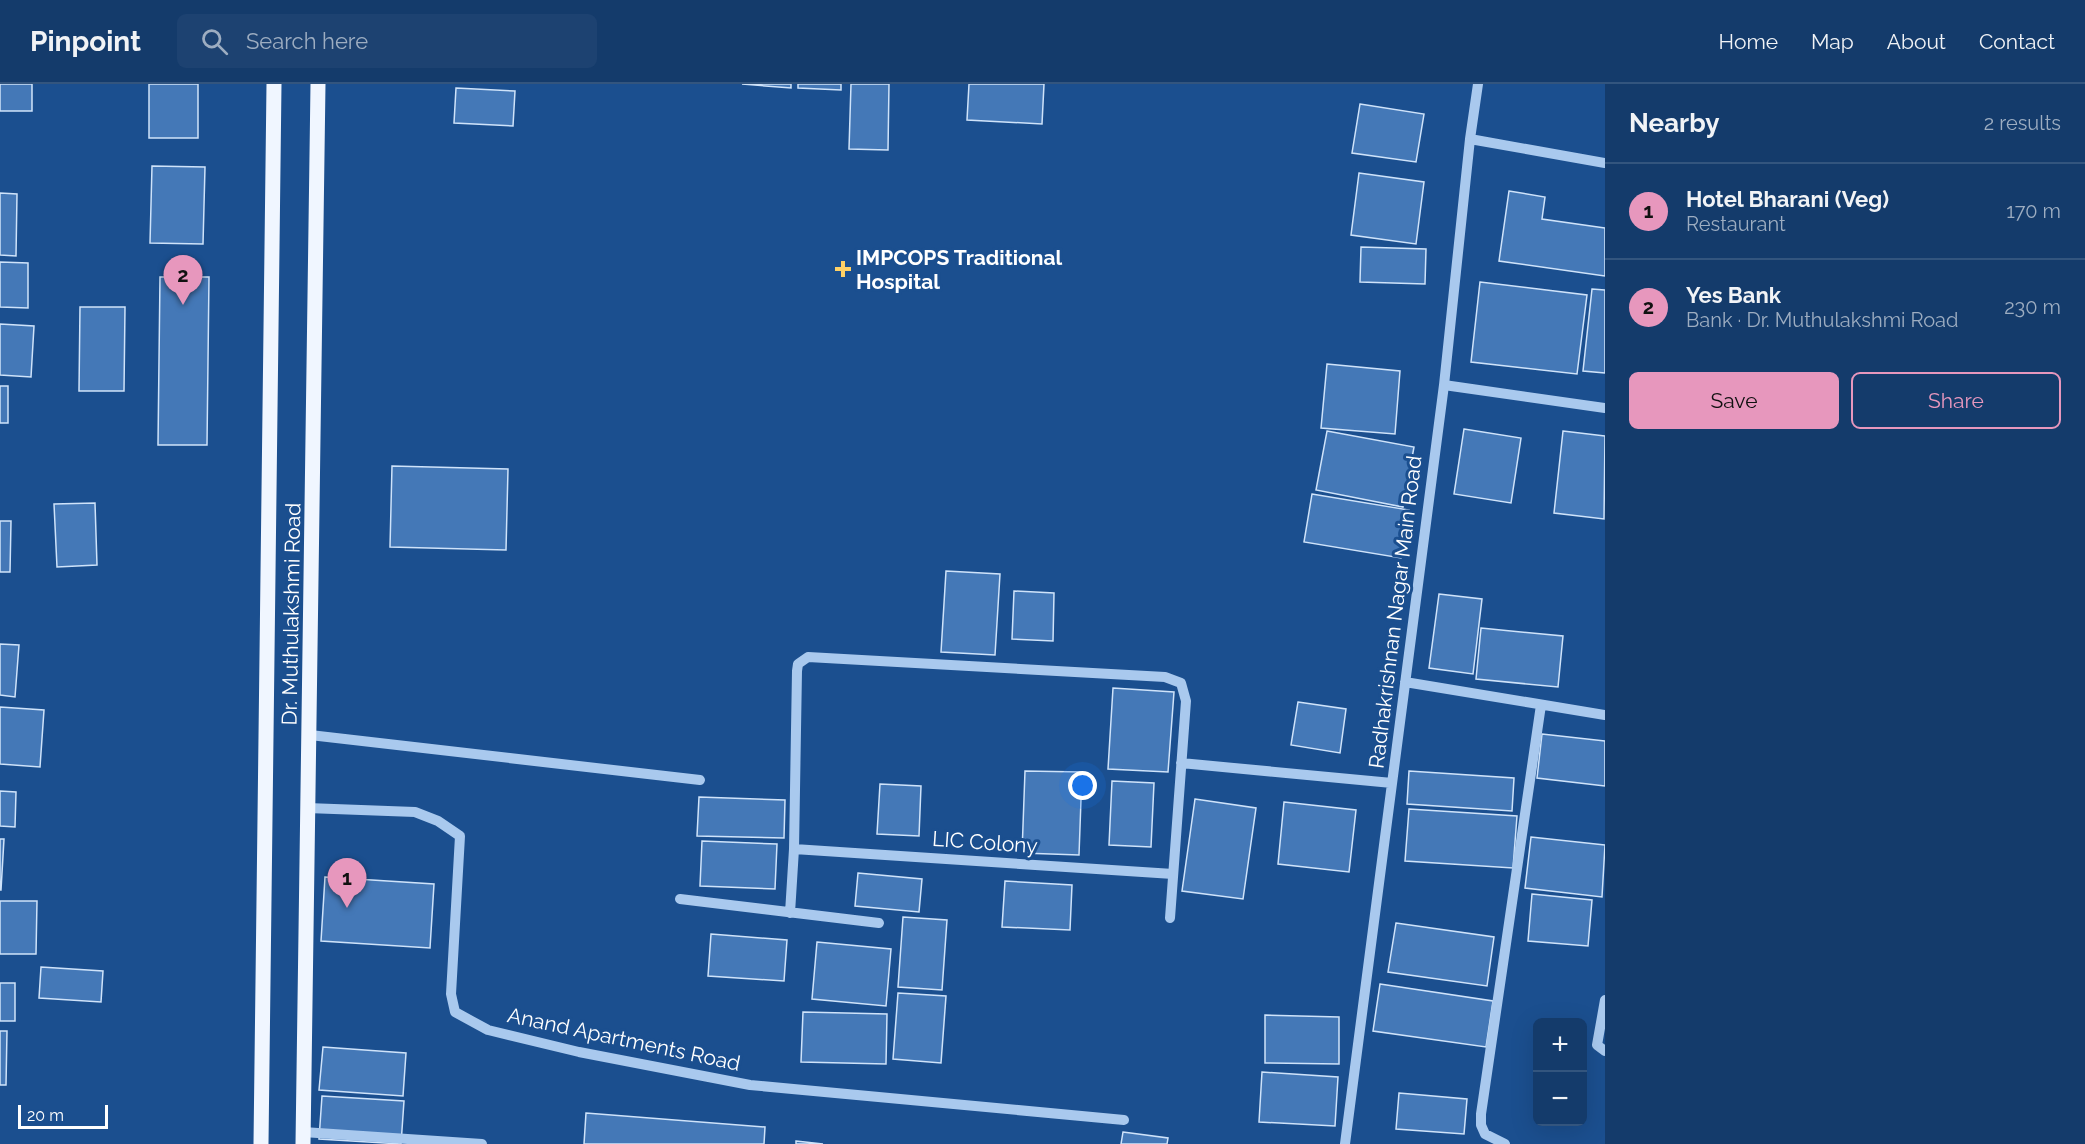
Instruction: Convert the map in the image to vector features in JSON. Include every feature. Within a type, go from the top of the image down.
[{"type":"main road","name":"Dr. Muthulakshmi Road","points":[[261,1144],[274,84]]},
{"type":"main road","name":"Dr. Muthulakshmi Road","points":[[303,1138],[318,84]]},
{"type":"street","name":"Radhakrishnan Nagar Main Road","points":[[1345,1144],[1444,385],[1478,84]]},
{"type":"street","points":[[1470,139],[1605,163]]},
{"type":"street","points":[[1444,385],[1605,408]]},
{"type":"street","points":[[790,913],[794,849],[797,671],[798,664],[808,657],[1174,679],[1182,683],[1186,701],[1170,918]]},
{"type":"street","points":[[1405,682],[1605,715]]},
{"type":"street","points":[[1505,1144],[1485,1134],[1481,1125],[1481,1114],[1541,705]]},
{"type":"street","points":[[310,735],[700,780]]},
{"type":"street","points":[[1181,763],[1392,783]]},
{"type":"street","name":"Anand Apartments Road","points":[[308,808],[415,812],[438,821],[460,836],[451,994],[455,1012],[488,1030],[579,1052],[750,1085],[1124,1120]]},
{"type":"street","name":"LIC Colony","points":[[794,849],[1173,874]]},
{"type":"street","points":[[680,899],[879,923]]},
{"type":"street","points":[[1605,1000],[1598,1045],[1605,1051]]},
{"type":"street","points":[[303,1138],[482,1144]]},
{"type":"building","points":[[0,84],[32,84],[32,111],[0,111]]},
{"type":"building","points":[[149,84],[198,84],[198,138],[149,138]]},
{"type":"building","points":[[742,84],[791,84],[791,88]]},
{"type":"building","points":[[798,84],[841,84],[841,90],[798,88]]},
{"type":"building","points":[[851,84],[889,84],[888,150],[849,149]]},
{"type":"building","points":[[969,84],[1044,84],[1042,124],[967,120]]},
{"type":"building","points":[[456,88],[515,91],[513,126],[454,123]]},
{"type":"building","points":[[1360,104],[1424,114],[1416,162],[1352,153]]},
{"type":"building","points":[[152,166],[205,167],[203,244],[150,243]]},
{"type":"building","points":[[1359,173],[1424,182],[1416,244],[1351,235]]},
{"type":"building","points":[[1509,191],[1545,197],[1542,219],[1605,228],[1605,276],[1499,261]]},
{"type":"building","points":[[0,193],[17,194],[16,256],[0,255]]},
{"type":"building","points":[[1361,247],[1426,249],[1425,284],[1360,282]]},
{"type":"building","points":[[0,262],[28,263],[28,308],[0,307]]},
{"type":"building","points":[[160,277],[209,277],[207,445],[158,445]]},
{"type":"building","points":[[1480,282],[1587,295],[1577,374],[1471,362]]},
{"type":"building","points":[[1592,289],[1605,290],[1605,373],[1583,371]]},
{"type":"building","points":[[80,307],[125,307],[124,391],[79,391]]},
{"type":"building","points":[[0,324],[34,326],[31,377],[0,375]]},
{"type":"building","points":[[1327,364],[1400,371],[1395,434],[1321,428]]},
{"type":"building","points":[[0,386],[8,386],[8,423],[0,423]]},
{"type":"building","points":[[1464,429],[1521,438],[1511,503],[1454,494]]},
{"type":"building","points":[[1327,431],[1414,447],[1403,507],[1316,490]]},
{"type":"building","points":[[1563,431],[1605,436],[1604,519],[1554,513]]},
{"type":"building","points":[[392,466],[508,469],[506,550],[390,547]]},
{"type":"building","points":[[1312,494],[1409,510],[1401,558],[1304,542]]},
{"type":"building","points":[[95,503],[97,565],[57,567],[54,504]]},
{"type":"building","points":[[0,521],[11,521],[10,572],[0,572]]},
{"type":"building","points":[[946,571],[1000,574],[995,655],[941,652]]},
{"type":"building","points":[[1014,591],[1054,593],[1053,641],[1012,639]]},
{"type":"building","points":[[1439,594],[1482,599],[1473,674],[1429,668]]},
{"type":"building","points":[[1481,628],[1563,636],[1558,687],[1476,679]]},
{"type":"building","points":[[0,644],[19,645],[15,697],[0,695]]},
{"type":"building","points":[[1113,688],[1174,692],[1168,772],[1108,769]]},
{"type":"building","points":[[1298,702],[1346,709],[1340,753],[1291,745]]},
{"type":"building","points":[[0,707],[44,710],[40,767],[0,764]]},
{"type":"building","points":[[1542,734],[1605,741],[1605,786],[1537,778]]},
{"type":"building","points":[[1025,771],[1082,772],[1079,855],[1022,853]]},
{"type":"building","points":[[1409,771],[1514,778],[1512,811],[1407,804]]},
{"type":"building","points":[[1112,781],[1154,783],[1151,847],[1109,845]]},
{"type":"building","points":[[880,784],[921,786],[919,836],[877,834]]},
{"type":"building","points":[[0,791],[16,792],[15,827],[0,826]]},
{"type":"building","points":[[699,797],[785,800],[784,838],[697,836]]},
{"type":"building","points":[[1195,799],[1256,808],[1243,899],[1182,891]]},
{"type":"building","points":[[1284,802],[1356,810],[1349,872],[1278,864]]},
{"type":"building","points":[[1409,809],[1517,816],[1513,868],[1405,861]]},
{"type":"building","points":[[1531,837],[1605,845],[1602,897],[1525,888]]},
{"type":"building","points":[[0,839],[4,839],[1,890],[0,890]]},
{"type":"building","points":[[702,841],[777,844],[775,889],[700,886]]},
{"type":"building","points":[[858,873],[922,879],[919,912],[855,906]]},
{"type":"building","points":[[325,877],[434,884],[430,948],[321,941]]},
{"type":"building","points":[[1005,881],[1072,885],[1070,930],[1002,927]]},
{"type":"building","points":[[1532,894],[1592,900],[1588,946],[1528,941]]},
{"type":"building","points":[[0,901],[37,901],[36,954],[0,954]]},
{"type":"building","points":[[903,917],[947,920],[942,990],[898,987]]},
{"type":"building","points":[[1396,923],[1494,937],[1487,986],[1388,972]]},
{"type":"building","points":[[711,934],[787,940],[784,981],[708,976]]},
{"type":"building","points":[[817,942],[891,949],[886,1006],[812,999]]},
{"type":"building","points":[[41,967],[103,971],[101,1002],[39,998]]},
{"type":"building","points":[[0,983],[15,983],[15,1021],[0,1021]]},
{"type":"building","points":[[1380,984],[1493,1001],[1486,1047],[1373,1031]]},
{"type":"building","points":[[898,993],[946,996],[941,1063],[893,1059]]},
{"type":"building","points":[[803,1012],[887,1014],[886,1064],[801,1062]]},
{"type":"building","points":[[1265,1015],[1339,1017],[1339,1064],[1265,1063]]},
{"type":"building","points":[[0,1031],[7,1031],[6,1085],[0,1085]]},
{"type":"building","points":[[323,1047],[406,1053],[403,1096],[319,1090]]},
{"type":"building","points":[[1262,1072],[1338,1077],[1335,1126],[1259,1122]]},
{"type":"building","points":[[1399,1093],[1467,1099],[1464,1134],[1396,1129]]},
{"type":"building","points":[[322,1096],[404,1101],[401,1144],[319,1139]]},
{"type":"building","points":[[586,1113],[765,1127],[764,1144],[584,1144]]},
{"type":"building","points":[[1123,1132],[1168,1138],[1167,1144],[1121,1144]]},
{"type":"building","points":[[796,1141],[823,1144],[796,1144]]},
{"type":"place","name":"IMPCOPS Traditional Hospital","points":[[843,269]]},
{"type":"place","name":"Yes Bank","points":[[183,305]]},
{"type":"place","name":"Hotel Bharani (Veg)","points":[[347,908]]}]
